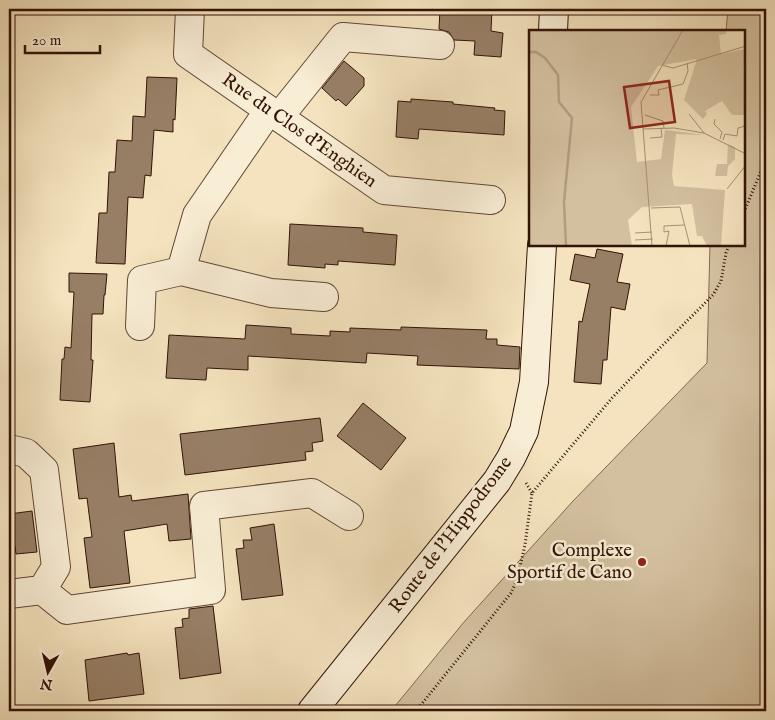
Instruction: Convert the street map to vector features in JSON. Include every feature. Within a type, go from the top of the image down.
[{"type":"street","name":"Rue du Clos d'Enghien","points":[[190,9],[188,54],[384,190],[491,200]]},
{"type":"street","points":[[552,30],[554,9]]},
{"type":"street","points":[[181,271],[197,215],[274,114],[343,37],[440,46]]},
{"type":"street","name":"Route de l'Hippodrome","points":[[312,711],[497,481],[511,458],[524,431],[534,382],[542,246]]},
{"type":"street","points":[[140,326],[142,280],[181,271],[271,293],[324,296]]},
{"type":"street","points":[[9,448],[26,453],[44,470],[56,567],[42,590]]},
{"type":"street","points":[[9,594],[42,590],[67,610],[211,590],[204,506],[312,493],[349,516]]},
{"type":"path","points":[[745,210],[766,159]]},
{"type":"path","points":[[416,711],[511,593],[517,580],[526,545],[532,493],[612,398],[713,296],[721,281],[729,246]]},
{"type":"shaded area","name":"Complexe Sportif de Cano","points":[[728,9],[766,9],[766,711],[391,711],[464,622],[573,501],[707,363],[710,246],[745,246],[745,30],[726,30]]},
{"type":"building","points":[[440,9],[492,9],[491,31],[503,33],[501,57],[474,55],[475,41],[454,40],[449,32],[439,29]]},
{"type":"building","points":[[344,61],[364,78],[364,86],[346,106],[338,99],[336,101],[322,88]]},
{"type":"building","points":[[147,77],[177,78],[173,132],[154,130],[151,176],[145,175],[143,198],[128,197],[125,264],[96,263],[99,213],[107,213],[109,172],[115,172],[117,140],[132,141],[133,116],[145,117]]},
{"type":"building","points":[[411,99],[453,102],[453,104],[495,108],[494,110],[505,111],[504,135],[419,129],[418,139],[396,137],[398,101],[411,102]]},
{"type":"building","points":[[290,224],[363,228],[363,232],[397,235],[395,265],[338,261],[338,265],[325,264],[325,268],[288,265]]},
{"type":"building","points":[[597,249],[623,254],[617,282],[630,284],[625,310],[611,307],[607,360],[603,360],[601,384],[574,382],[579,321],[582,322],[590,284],[570,280],[575,254],[595,258]]},
{"type":"building","points":[[69,273],[107,274],[103,314],[92,314],[91,360],[93,360],[90,402],[60,400],[62,359],[64,359],[65,347],[71,348],[74,292],[69,292]]},
{"type":"building","points":[[246,325],[291,328],[291,334],[330,336],[330,331],[350,332],[350,328],[401,330],[401,327],[487,330],[486,339],[497,339],[497,345],[520,347],[519,369],[417,365],[418,356],[367,353],[366,363],[248,356],[248,370],[207,368],[206,380],[166,378],[169,335],[245,339]]},
{"type":"building","points":[[363,403],[406,438],[381,470],[337,436]]},
{"type":"building","points":[[320,418],[323,441],[312,443],[313,451],[305,452],[306,460],[185,475],[180,434]]},
{"type":"building","points":[[114,443],[119,497],[131,495],[132,501],[188,494],[191,539],[169,541],[167,524],[124,531],[130,583],[90,588],[84,538],[92,537],[87,498],[79,499],[73,449]]},
{"type":"building","points":[[32,511],[37,552],[16,554],[15,546],[9,547],[9,514]]},
{"type":"building","points":[[274,524],[283,595],[242,600],[236,549],[244,548],[243,540],[252,540],[250,528]]},
{"type":"building","points":[[213,606],[221,673],[180,679],[175,628],[183,627],[182,619],[189,618],[189,609]]},
{"type":"building","points":[[127,653],[128,655],[139,653],[144,694],[89,701],[85,660]]},
{"type":"place","name":"Complexe Sportif de Cano","points":[[642,562]]}]
